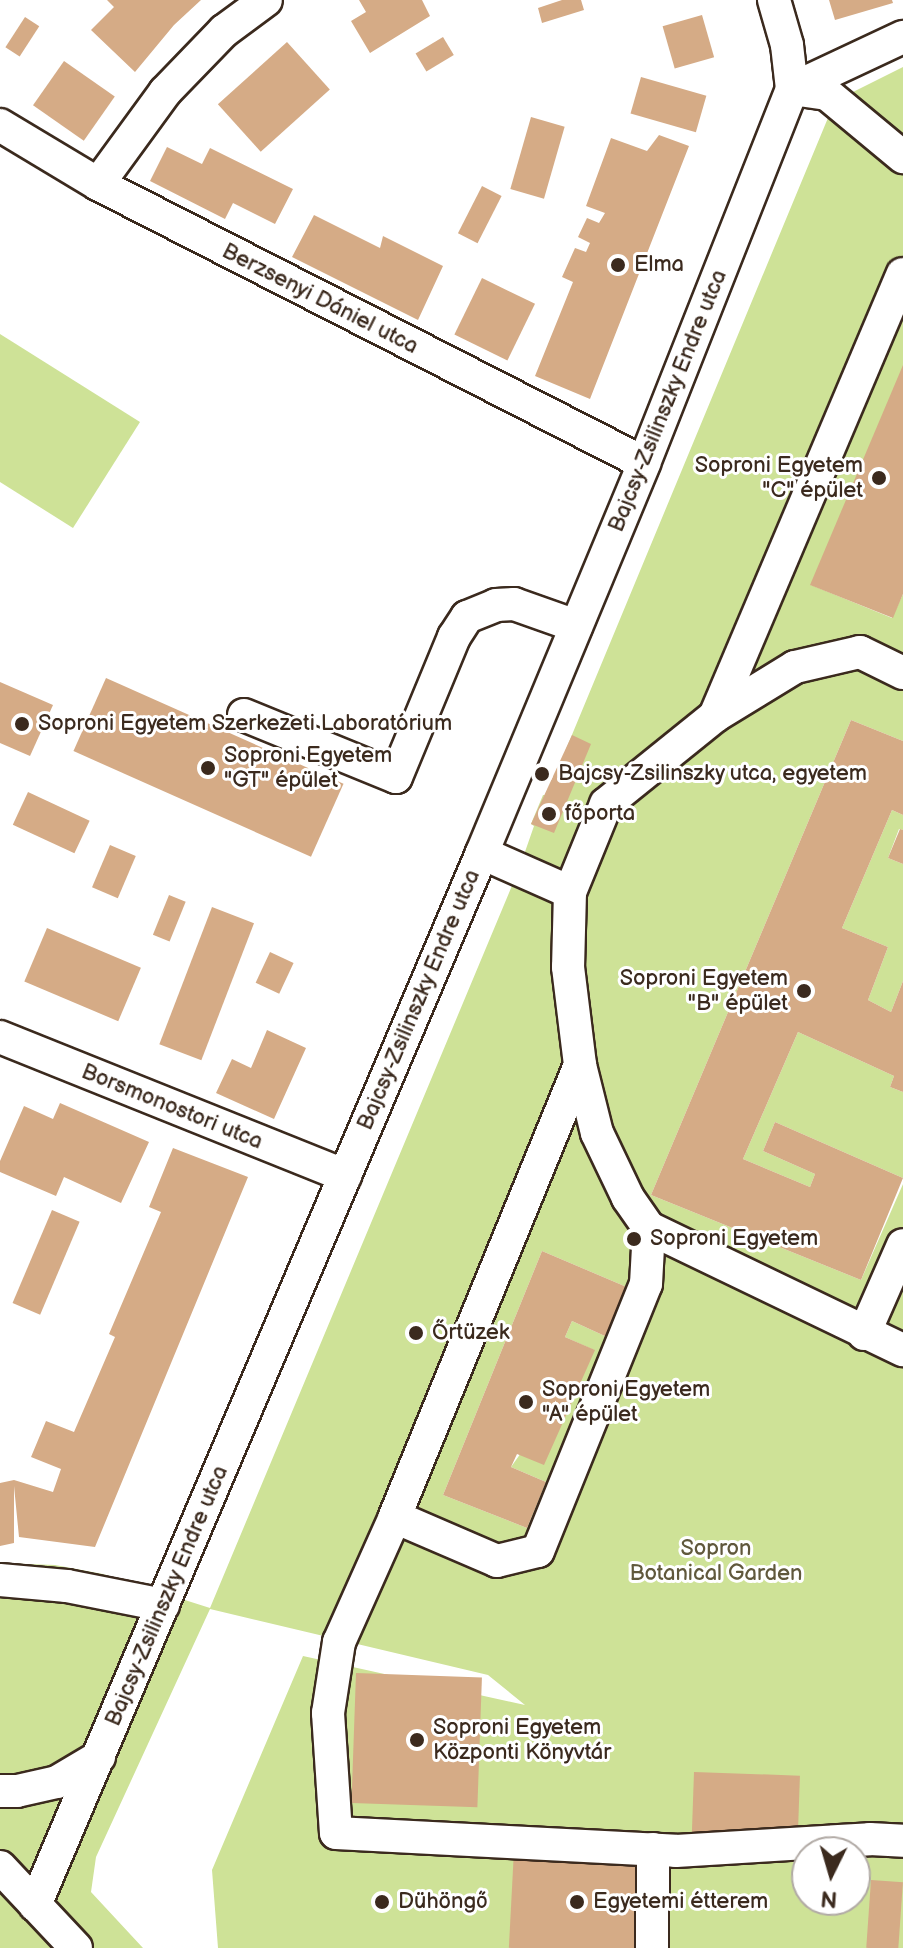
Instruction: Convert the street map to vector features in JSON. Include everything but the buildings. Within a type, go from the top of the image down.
[{"type":"street","points":[[98,184],[165,92],[224,31],[266,0]]},
{"type":"street","points":[[774,0],[787,45],[792,89]]},
{"type":"street","points":[[792,89],[903,37]]},
{"type":"street","points":[[792,89],[827,94],[903,157]]},
{"type":"street","name":"Bajcsy-Zsilinszky Endre utca","points":[[35,1905],[482,853],[644,463],[792,89]]},
{"type":"street","name":"Berzsenyi Dániel utca","points":[[0,125],[98,184],[644,463]]},
{"type":"street","points":[[715,716],[903,274]]},
{"type":"street","points":[[244,715],[396,777],[454,637],[467,617],[496,605],[514,604],[576,626]]},
{"type":"street","points":[[903,673],[860,652],[795,667],[715,716],[606,804],[570,892],[568,967],[580,1065],[597,1133],[628,1198],[649,1228],[864,1334],[903,1350]]},
{"type":"street","points":[[482,853],[570,892]]},
{"type":"street","name":"Borsmonostori utca","points":[[0,1037],[345,1176]]},
{"type":"street","points":[[580,1065],[395,1517],[339,1642],[328,1713],[336,1833],[653,1849],[870,1839],[903,1841]]},
{"type":"street","points":[[395,1517],[497,1561],[538,1551],[646,1284],[649,1228]]},
{"type":"street","points":[[864,1334],[903,1245]]},
{"type":"street","points":[[0,1580],[67,1586],[163,1605]]},
{"type":"street","points":[[0,1791],[17,1791],[57,1782],[99,1757]]},
{"type":"street","points":[[652,1948],[653,1849]]},
{"type":"street","points":[[0,1867],[76,1948]]},
{"type":"green space","name":"Sopron Botanical Garden","points":[[903,67],[903,370],[811,585],[892,618],[903,594],[903,741],[851,720],[651,1195],[861,1280],[903,1184],[903,1948],[218,1948],[212,1870],[303,1656],[525,1705],[488,1675],[210,1609],[96,1857],[91,1892],[143,1948],[0,1948],[0,1563],[55,1565],[103,1574],[210,1608],[519,869],[534,826],[531,824],[543,795],[547,795],[835,101]],"holes":[[[542,1251],[629,1288],[607,1337],[572,1321],[565,1337],[594,1350],[511,1467],[546,1482],[527,1528],[443,1495]]]},
{"type":"green space","points":[[0,334],[140,422],[73,528],[0,482]]},
{"type":"green space","points":[[892,810],[903,815],[903,830],[899,829],[888,858],[903,864],[903,981],[891,1012],[868,1000],[888,947],[842,928]]},
{"type":"green space","points":[[798,1032],[894,1076],[890,1087],[903,1092],[903,1178],[775,1122],[763,1151],[815,1174],[810,1187],[743,1159]]},
{"type":"place","name":"Elma","points":[[618,265]]},
{"type":"place","name":"Soproni Egyetem \"C\" épület","points":[[879,478]]},
{"type":"place","name":"Soproni Egyetem Szerkezeti Laboratórium","points":[[22,724]]},
{"type":"place","name":"Soproni Egyetem \"GT\" épület","points":[[208,768]]},
{"type":"place","name":"Bajcsy-Zsilinszky utca, egyetem","points":[[542,774]]},
{"type":"place","name":"főporta","points":[[549,814]]},
{"type":"place","name":"Soproni Egyetem \"B\" épület","points":[[804,991]]},
{"type":"place","name":"Soproni Egyetem","points":[[634,1239]]},
{"type":"place","name":"Őrtüzek","points":[[416,1333]]},
{"type":"place","name":"Soproni Egyetem \"A\" épület","points":[[526,1402]]},
{"type":"place","name":"Soproni Egyetem Központi Könyvtár","points":[[417,1740]]},
{"type":"place","name":"Dühöngő","points":[[382,1902]]},
{"type":"place","name":"Egyetemi étterem","points":[[577,1902]]}]
